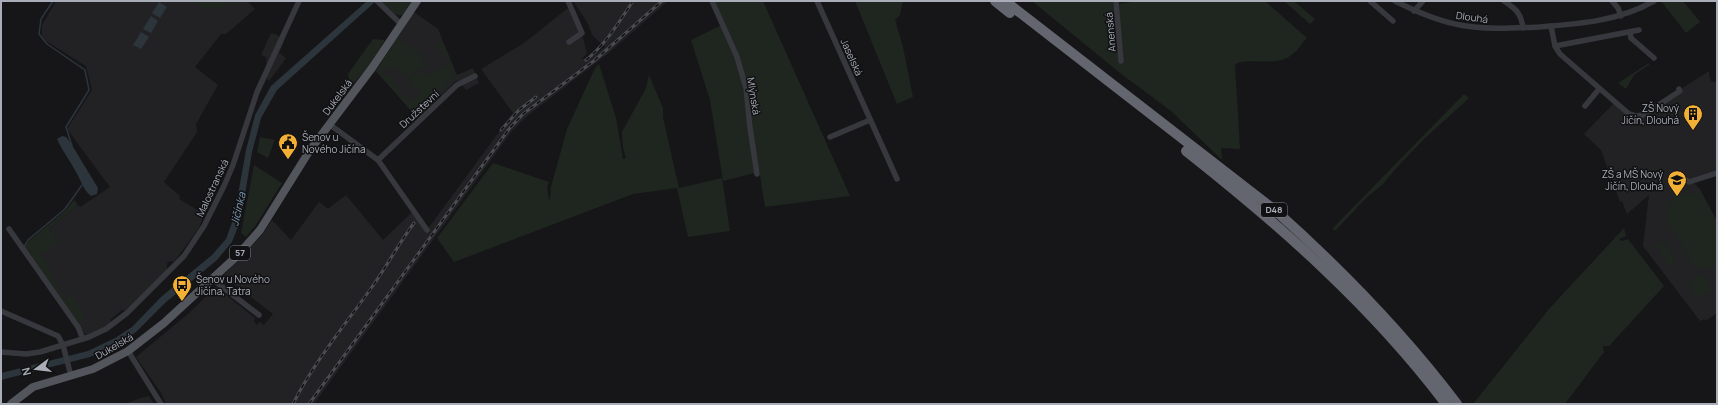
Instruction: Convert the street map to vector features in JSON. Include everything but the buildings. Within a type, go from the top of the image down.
[{"type":"highway","name":"D48","points":[[995,1],[1177,143],[1271,219],[1351,295],[1396,343],[1446,404]]},
{"type":"highway","name":"D48","points":[[1005,1],[1278,212],[1358,289],[1433,373],[1457,404]]},
{"type":"main road","name":"Dukelská","points":[[11,404],[33,387],[100,366],[128,351],[155,331],[237,256],[257,233],[308,153],[372,68],[417,1]]},
{"type":"street","name":"Malostranská","points":[[1,352],[26,354],[40,352],[83,339],[106,329],[127,313],[184,256],[204,226],[233,165],[257,92],[299,1]]},
{"type":"street","points":[[568,1],[582,33],[569,42]]},
{"type":"street","name":"Mlýnská","points":[[712,1],[737,57],[746,88],[757,174]]},
{"type":"street","name":"Jaselská","points":[[817,1],[897,179]]},
{"type":"street","name":"Anenská","points":[[1116,1],[1121,61]]},
{"type":"street","points":[[1370,1],[1393,21]]},
{"type":"street","name":"Dlouhá","points":[[1394,1],[1414,11],[1459,25],[1483,28],[1523,28],[1585,23],[1621,16],[1644,7],[1654,1]]},
{"type":"street","points":[[1414,11],[1423,1]]},
{"type":"street","points":[[1504,1],[1517,10],[1522,19],[1523,28]]},
{"type":"street","points":[[1612,1],[1618,8],[1621,16]]},
{"type":"street","points":[[378,3],[401,24]]},
{"type":"street","points":[[1551,26],[1555,46],[1566,61],[1629,114],[1636,116],[1643,115],[1680,91],[1679,89]]},
{"type":"street","points":[[1555,46],[1639,30]]},
{"type":"street","points":[[1630,32],[1631,38],[1654,58]]},
{"type":"street","name":"Družstevní","points":[[378,160],[457,85],[475,76]]},
{"type":"street","points":[[1584,106],[1599,89]]},
{"type":"street","points":[[830,138],[870,120]]},
{"type":"street","points":[[329,124],[378,160],[427,230]]},
{"type":"street","points":[[1672,175],[1680,176],[1689,182],[1717,173]]},
{"type":"street","points":[[9,229],[78,327],[83,339]]},
{"type":"street","points":[[212,279],[259,315]]},
{"type":"street","points":[[1,311],[58,336],[63,345],[71,376]]},
{"type":"street","points":[[128,351],[162,404]]},
{"type":"shaded area","points":[[56,1],[247,1],[255,9],[226,34],[221,34],[195,67],[218,85],[196,124],[197,132],[164,182],[180,196],[179,199],[204,214],[199,228],[174,262],[170,261],[167,263],[167,270],[125,311],[122,310],[110,320],[112,322],[88,335],[84,333],[39,268],[39,257],[49,229],[78,205],[80,207],[110,187],[67,129],[92,90],[86,66],[46,41],[42,36],[42,25]]},
{"type":"shaded area","points":[[190,1],[244,2],[214,9],[211,7],[208,12]]},
{"type":"shaded area","points":[[412,1],[403,15],[397,15],[391,12],[382,2]]},
{"type":"shaded area","points":[[573,1],[668,1],[610,52],[526,117],[512,131],[314,404],[166,404],[161,393],[136,357],[188,314],[216,287],[255,318],[254,322],[257,325],[260,322],[264,325],[273,314],[223,276],[262,235],[272,220],[291,240],[319,202],[328,209],[346,195],[383,240],[412,212],[427,230],[513,113],[481,69],[524,43],[568,8],[582,33],[587,54],[581,59],[589,59],[605,47],[593,36],[587,22]]},
{"type":"shaded area","points":[[715,1],[763,1],[850,196],[765,207],[759,169],[755,173],[723,181],[710,100],[691,40],[724,24]]},
{"type":"shaded area","points":[[855,1],[903,1],[900,15],[895,20],[903,47],[913,97],[897,104]]},
{"type":"shaded area","points":[[1032,1],[1113,1],[1118,43],[1111,44],[1111,50],[1119,49],[1123,61],[1119,4],[1138,1],[1265,1],[1307,38],[1295,52],[1284,59],[1270,62],[1248,61],[1235,64],[1240,149],[1221,148],[1221,159],[1171,111],[1120,73]]},
{"type":"shaded area","points":[[1284,1],[1294,1],[1315,19],[1310,24]]},
{"type":"shaded area","points":[[1661,1],[1683,1],[1700,22],[1686,33]]},
{"type":"shaded area","points":[[414,12],[438,29],[457,75],[473,68],[479,83],[466,90],[458,81],[456,81],[420,116],[416,112],[414,114],[376,71]]},
{"type":"shaded area","points":[[271,33],[278,35],[284,42],[279,53],[286,58],[269,81],[267,79],[266,57],[261,55]]},
{"type":"shaded area","points":[[397,38],[423,56],[421,58],[426,65],[406,78],[396,67],[390,68],[388,66],[381,72],[387,78],[391,74],[394,78],[391,81],[411,103],[421,94],[408,79],[424,70],[428,76],[449,63],[437,45],[443,42],[456,75],[414,114],[376,71]]},
{"type":"shaded area","points":[[373,39],[385,40],[370,64],[350,88],[348,74]]},
{"type":"shaded area","points":[[1649,63],[1649,65],[1634,75],[1626,89],[1618,83]]},
{"type":"shaded area","points":[[599,64],[616,118],[623,159],[626,158],[623,148],[622,132],[646,88],[649,75],[663,108],[663,117],[679,188],[722,178],[730,231],[688,237],[677,188],[633,194],[454,262],[437,238],[493,163],[549,182],[547,187],[549,200],[550,199],[551,187],[567,129],[595,68]]},
{"type":"shaded area","name":"ZŠ a MŠ Nový Jičín, Dlouhá","points":[[1709,71],[1711,81],[1715,82],[1717,80],[1717,176],[1694,183],[1700,189],[1717,221],[1717,313],[1705,321],[1704,319],[1700,321],[1643,246],[1649,195],[1627,214],[1622,201],[1620,202],[1601,150],[1584,134],[1614,103],[1636,118]]},
{"type":"shaded area","points":[[1464,94],[1469,98],[1424,139],[1382,185],[1367,197],[1336,230],[1333,230],[1333,228]]},
{"type":"shaded area","points":[[260,137],[275,140],[268,158],[257,152]]},
{"type":"shaded area","points":[[254,165],[282,183],[256,225],[246,237],[241,233]]},
{"type":"shaded area","points":[[1699,189],[1717,222],[1717,266],[1706,269],[1699,268],[1692,264],[1667,218],[1668,206],[1676,196],[1684,193],[1696,195],[1695,192]]},
{"type":"shaded area","points":[[74,200],[78,205],[49,229],[59,241],[40,256],[43,256],[48,264],[59,291],[57,292],[58,294],[61,293],[65,300],[69,297],[65,290],[69,292],[83,312],[84,320],[79,325],[24,247],[66,210]]},
{"type":"shaded area","points":[[1624,228],[1626,236],[1619,239],[1622,241],[1628,239],[1664,286],[1609,346],[1603,346],[1604,352],[1565,404],[1473,404],[1549,309]]},
{"type":"shaded area","points":[[1665,241],[1676,261],[1668,266],[1657,245]]},
{"type":"shaded area","points":[[1703,273],[1712,291],[1697,299],[1688,282]]},
{"type":"shaded area","points":[[149,396],[154,404],[125,404],[141,398]]},
{"type":"water","name":"Jičínka","points":[[367,1],[376,1],[277,90],[261,118],[252,152],[241,219],[232,242],[217,260],[165,303],[136,332],[118,344],[90,357],[1,380],[1,373],[88,351],[115,338],[132,327],[161,297],[212,255],[226,239],[234,217],[246,150],[255,115],[271,86]]},
{"type":"water","points":[[159,2],[167,7],[160,18],[152,13]]},
{"type":"water","points":[[151,16],[158,21],[151,33],[143,29]]},
{"type":"water","points":[[141,32],[149,37],[141,49],[133,45]]},
{"type":"water","points":[[62,136],[66,137],[70,142],[98,188],[97,194],[91,196],[84,188],[57,139]]},
{"type":"waterway","points":[[53,1],[41,19],[39,34],[47,44],[85,70],[89,90],[66,127],[72,146]]},
{"type":"waterway","points":[[24,247],[28,240],[65,209],[82,185]]},
{"type":"railway","points":[[586,60],[606,40],[633,1]]},
{"type":"railway","points":[[309,404],[509,129],[523,114],[595,60],[662,1]]},
{"type":"railway","points":[[501,130],[519,110],[536,97]]},
{"type":"railway","points":[[293,404],[310,373],[372,287],[414,223]]},
{"type":"place","name":"ZŠ Nový Jičín, Dlouhá","points":[[1693,131]]},
{"type":"place","name":"Šenov u Nového Jičína","points":[[288,160]]},
{"type":"place","name":"ZŠ a MŠ Nový Jičín, Dlouhá","points":[[1677,197]]},
{"type":"place","name":"Šenov u Nového Jičína, Tatra","points":[[182,302]]}]
